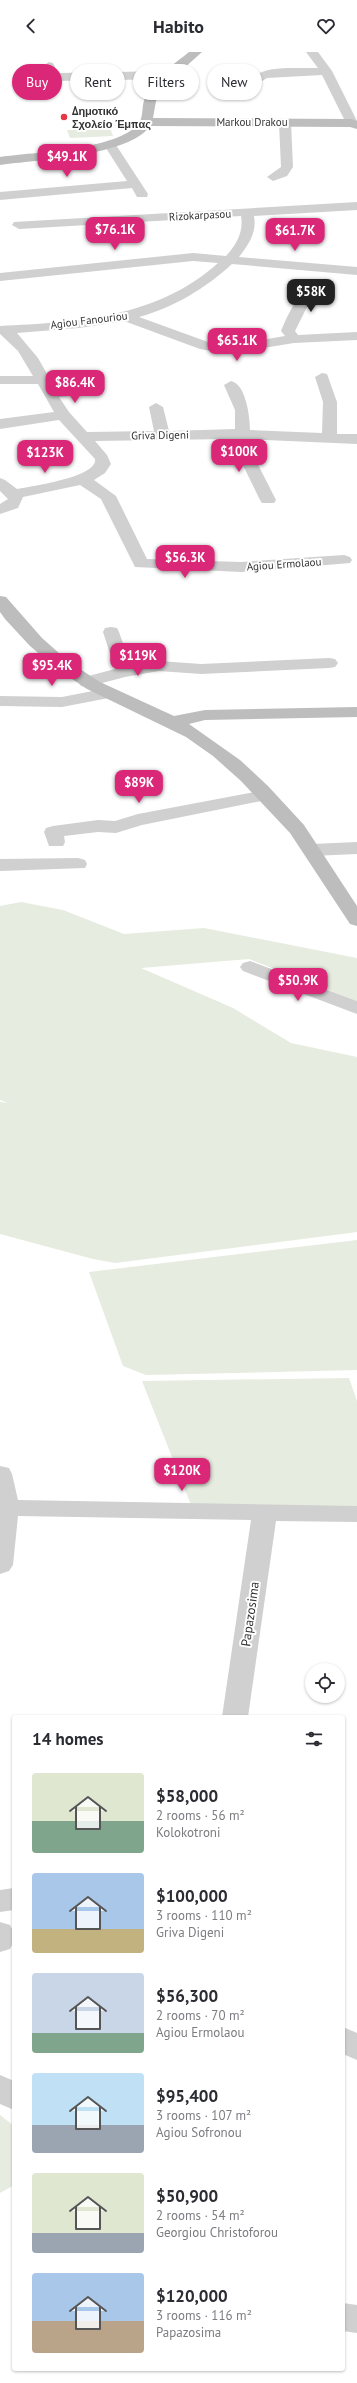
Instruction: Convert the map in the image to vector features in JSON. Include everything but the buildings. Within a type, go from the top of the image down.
[{"type":"street","points":[[182,64],[196,52]]},
{"type":"street","points":[[312,52],[326,70],[355,124]]},
{"type":"street","points":[[262,75],[326,70]]},
{"type":"street","points":[[62,77],[133,75]]},
{"type":"street","points":[[0,161],[110,145],[134,135],[146,122],[150,100]]},
{"type":"street","name":"Markou Drakou","points":[[146,122],[355,124]]},
{"type":"street","points":[[273,177],[282,173],[287,167],[285,123]]},
{"type":"street","points":[[110,145],[143,196]]},
{"type":"street","points":[[0,196],[135,184]]},
{"type":"street","points":[[329,194],[338,207]]},
{"type":"street","name":"Agiou Fanouriou","points":[[2,330],[125,317],[144,312],[198,285],[218,272],[230,259],[247,235],[249,227],[236,199]]},
{"type":"street","name":"Rizokarpasou","points":[[19,225],[357,206]]},
{"type":"street","points":[[129,207],[137,218]]},
{"type":"street","points":[[0,277],[179,257],[230,259],[357,271]]},
{"type":"street","points":[[294,339],[288,331],[299,308],[310,294],[321,288]]},
{"type":"street","points":[[125,317],[216,349],[242,349],[294,339],[357,336]]},
{"type":"street","points":[[0,483],[7,504],[38,490],[98,472],[104,462],[63,415],[28,353],[12,336],[2,330]]},
{"type":"street","points":[[322,377],[330,402],[329,438]]},
{"type":"street","points":[[0,380],[47,387],[98,389]]},
{"type":"street","points":[[231,385],[242,410],[239,434],[268,500]]},
{"type":"street","points":[[156,407],[162,435]]},
{"type":"street","points":[[0,424],[63,415]]},
{"type":"street","name":"Griva Digeni","points":[[83,437],[239,434],[357,439]]},
{"type":"street","name":"Agiou Ermolaou","points":[[81,478],[108,496],[141,564],[241,567],[344,560]]},
{"type":"street","points":[[0,601],[34,642],[87,682],[192,733],[210,746],[265,795],[297,830],[312,850],[357,920]]},
{"type":"street","points":[[111,632],[124,672]]},
{"type":"street","points":[[87,682],[124,672],[159,666],[206,669],[329,663]]},
{"type":"street","points":[[0,701],[62,702],[108,693]]},
{"type":"street","points":[[171,722],[205,715],[357,712]]},
{"type":"street","points":[[56,842],[53,832],[98,826],[116,827],[138,820],[265,795]]},
{"type":"street","points":[[312,850],[357,848]]},
{"type":"street","points":[[0,865],[78,864]]},
{"type":"street","points":[[250,967],[357,1008]]},
{"type":"street","points":[[0,1474],[6,1508],[0,1565]]},
{"type":"street","points":[[6,1508],[357,1514]]},
{"type":"street","name":"Papazosima","points":[[235,1715],[265,1512]]},
{"type":"street","points":[[0,1901],[12,1899]]},
{"type":"street","points":[[0,1933],[0,1941]]},
{"type":"street","points":[[345,2040],[357,2048]]},
{"type":"street","points":[[0,2087],[12,2096]]},
{"type":"street","points":[[345,2317],[357,2319]]},
{"type":"shaded area","points":[[110,128],[113,136],[70,138],[67,130]]},
{"type":"shaded area","points":[[21,902],[63,910],[124,934],[204,928],[357,958],[357,1001],[249,959],[141,968],[233,1008],[291,1043],[357,1057],[357,1232],[115,1263],[93,1259],[0,1234],[0,1102],[8,1103],[0,1100],[0,906]]},
{"type":"shaded area","points":[[357,1240],[357,1370],[146,1375],[123,1366],[89,1272]]},
{"type":"shaded area","points":[[349,1378],[357,1401],[357,1507],[191,1505],[142,1381]]},
{"type":"shaded area","points":[[0,2115],[12,2124],[12,2186],[0,2193]]},
{"type":"place","name":"Δημοτικό Σχολείο Έμπας","points":[[64,117]]}]
